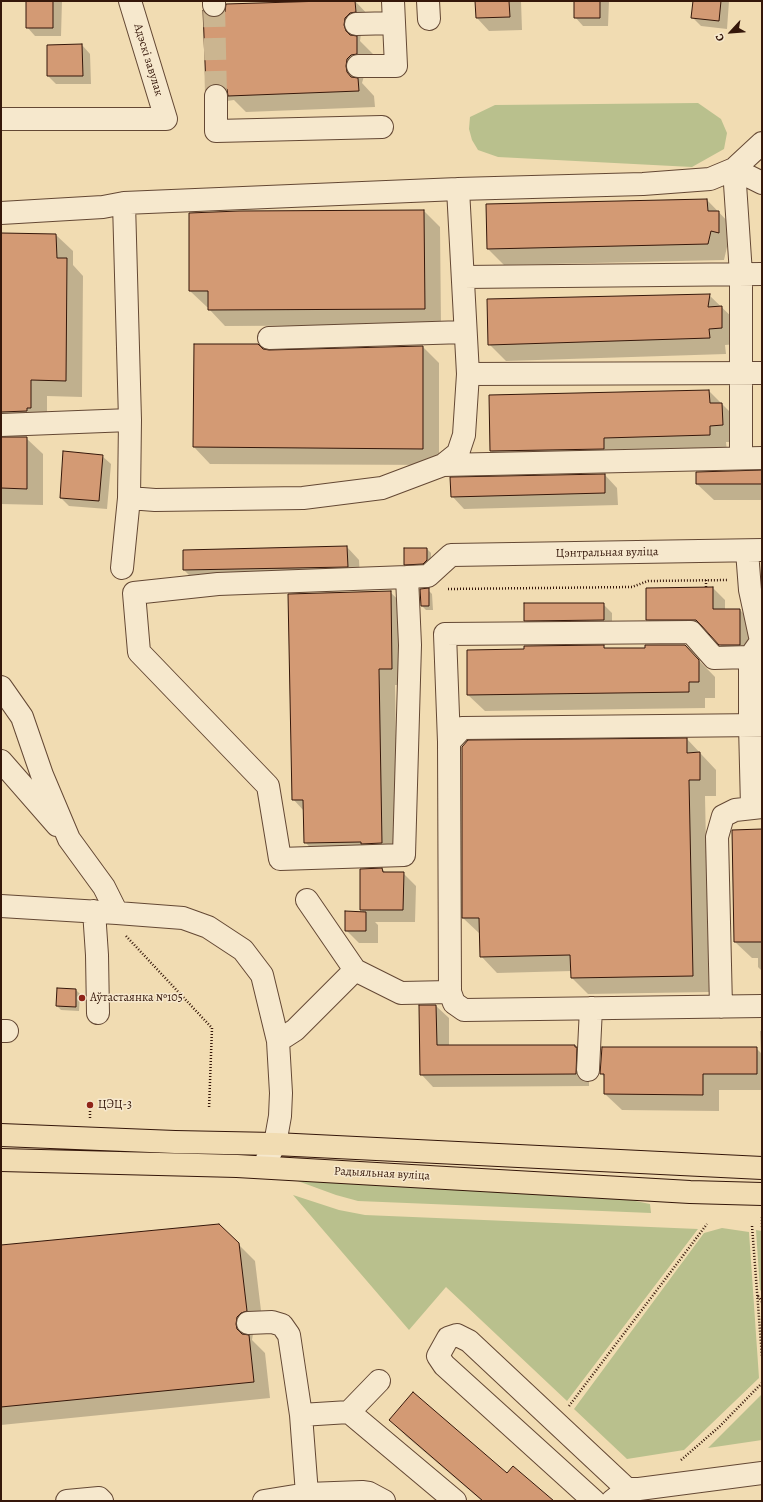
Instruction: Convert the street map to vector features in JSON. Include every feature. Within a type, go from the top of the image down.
[{"type":"main road","name":"Радыяльная вуліца","points":[[1,1135],[175,1142],[275,1144],[762,1168]]},
{"type":"main road","name":"Радыяльная вуліца","points":[[1,1160],[263,1167],[682,1191],[762,1194]]},
{"type":"street","name":"Адэскі завулак","points":[[1,120],[166,118],[130,1]]},
{"type":"street","points":[[358,66],[396,66],[393,1]]},
{"type":"street","points":[[356,24],[394,23]]},
{"type":"street","points":[[216,96],[216,131],[382,127]]},
{"type":"street","points":[[1,212],[103,207],[124,204],[458,189],[643,184],[710,179],[734,169],[762,143]]},
{"type":"street","points":[[734,169],[762,183]]},
{"type":"street","points":[[129,498],[155,500],[304,498],[382,488],[443,466],[751,458],[741,372],[752,274],[734,169]]},
{"type":"street","points":[[443,466],[458,453],[464,435],[468,374],[458,189]]},
{"type":"street","points":[[122,568],[129,498],[130,420],[124,204]]},
{"type":"street","points":[[462,277],[752,274]]},
{"type":"street","points":[[268,338],[465,332]]},
{"type":"street","points":[[468,374],[762,373]]},
{"type":"street","points":[[1,425],[130,420]]},
{"type":"street","points":[[721,1007],[717,837],[723,816],[735,810],[757,807],[756,725],[758,646],[749,580],[755,551]]},
{"type":"street","name":"Цэнтральная вуліца","points":[[418,577],[451,556],[755,551]]},
{"type":"street","points":[[418,577],[410,645],[404,855],[280,859],[268,786],[139,652],[134,593],[218,584],[418,577]]},
{"type":"street","points":[[758,646],[714,658],[691,632],[445,634],[449,742],[450,992],[454,1003],[464,1010],[762,1006]]},
{"type":"street","points":[[1,687],[22,717],[42,775],[69,839]]},
{"type":"street","points":[[449,742],[462,728],[756,725]]},
{"type":"street","points":[[1,761],[69,839],[104,887],[117,913]]},
{"type":"street","points":[[307,900],[355,970],[401,994],[450,992]]},
{"type":"street","points":[[1,906],[95,920],[117,913],[183,918],[208,928],[243,950],[262,975],[278,1041],[281,1093],[280,1116],[275,1144],[263,1167]]},
{"type":"street","points":[[95,920],[98,1012]]},
{"type":"street","points":[[278,1041],[295,1030],[355,970]]},
{"type":"street","points":[[588,1070],[590,1008]]},
{"type":"street","points":[[248,1323],[272,1322],[282,1325],[288,1335],[301,1415],[307,1494]]},
{"type":"street","points":[[594,1501],[444,1365],[438,1356],[448,1338],[457,1335],[469,1340],[619,1495],[639,1489],[762,1473]]},
{"type":"street","points":[[301,1415],[349,1412],[379,1381]]},
{"type":"street","points":[[349,1412],[441,1497]]},
{"type":"street","points":[[264,1501],[307,1494],[362,1492],[369,1493],[384,1501]]},
{"type":"street","points":[[67,1501],[99,1498],[102,1501]]},
{"type":"path","points":[[418,577],[443,589],[632,587],[648,581],[749,580]]},
{"type":"path","points":[[706,580],[706,587]]},
{"type":"path","points":[[95,920],[120,929],[212,1028],[210,1109]]},
{"type":"path","points":[[762,1217],[762,1227]]},
{"type":"path","points":[[565,1412],[707,1224]]},
{"type":"path","points":[[752,1226],[762,1357]]},
{"type":"path","points":[[757,1295],[762,1302]]},
{"type":"path","points":[[674,1462],[682,1460],[719,1427],[762,1383]]},
{"type":"green space","points":[[698,103],[721,119],[727,133],[724,149],[692,167],[498,157],[478,150],[472,140],[469,129],[470,117],[495,105]]},
{"type":"green space","points":[[295,1180],[601,1194],[650,1204],[651,1213],[358,1201],[336,1195]]},
{"type":"green space","points":[[293,1195],[339,1210],[365,1215],[698,1229],[567,1401],[446,1287],[409,1330]]},
{"type":"green space","points":[[722,1228],[749,1232],[759,1378],[684,1450],[627,1459],[574,1409],[704,1233]]},
{"type":"green space","points":[[756,1230],[762,1231],[762,1292],[760,1290]]},
{"type":"green space","points":[[762,1394],[762,1440],[708,1448]]},
{"type":"building","points":[[26,1],[53,1],[53,28],[26,28]]},
{"type":"building","points":[[355,1],[356,12],[350,13],[345,18],[344,25],[346,31],[350,35],[357,36],[357,54],[351,55],[347,59],[346,66],[347,72],[351,77],[358,78],[359,91],[228,96],[227,89],[222,85],[210,85],[206,89],[203,10],[207,16],[214,17],[220,16],[225,12],[226,4]]},
{"type":"building","points":[[475,1],[509,1],[510,17],[476,18]]},
{"type":"building","points":[[574,1],[600,1],[600,18],[574,18]]},
{"type":"building","points":[[693,1],[721,1],[719,21],[691,18]]},
{"type":"building","points":[[82,44],[83,76],[47,76],[47,45]]},
{"type":"building","points":[[707,199],[708,211],[719,211],[719,233],[711,231],[708,244],[487,249],[486,204]]},
{"type":"building","points":[[424,210],[425,309],[208,310],[208,291],[189,291],[189,213],[239,211]]},
{"type":"building","points":[[1,233],[56,234],[57,258],[67,258],[66,381],[31,380],[31,408],[27,408],[27,411],[1,412]]},
{"type":"building","points":[[710,294],[708,307],[722,306],[722,328],[709,329],[710,338],[488,345],[487,299]]},
{"type":"building","points":[[194,344],[258,344],[263,349],[269,350],[423,346],[423,449],[193,447]]},
{"type":"building","points":[[709,390],[710,403],[722,403],[723,425],[710,426],[710,435],[604,438],[604,449],[490,451],[489,395]]},
{"type":"building","points":[[1,437],[27,437],[27,489],[1,488]]},
{"type":"building","points":[[63,451],[103,455],[99,501],[60,498]]},
{"type":"building","points":[[762,470],[762,484],[696,484],[696,472]]},
{"type":"building","points":[[605,474],[605,493],[451,497],[450,477]]},
{"type":"building","points":[[347,546],[348,567],[183,570],[183,550]]},
{"type":"building","points":[[404,548],[427,548],[427,560],[423,564],[404,565]]},
{"type":"building","points":[[713,587],[713,609],[740,609],[740,645],[719,645],[696,620],[646,620],[646,588]]},
{"type":"building","points":[[429,588],[429,606],[421,606],[420,589]]},
{"type":"building","points":[[391,591],[392,669],[379,669],[382,843],[304,843],[303,800],[292,800],[288,594]]},
{"type":"building","points":[[524,603],[604,603],[604,620],[524,621]]},
{"type":"building","points":[[604,645],[604,648],[645,648],[645,645],[685,645],[699,660],[699,682],[689,682],[689,692],[467,695],[467,650],[524,649],[524,646]]},
{"type":"building","points":[[687,738],[687,753],[700,752],[700,780],[689,780],[693,976],[571,978],[570,955],[480,957],[479,918],[462,918],[462,747],[468,740]]},
{"type":"building","points":[[762,829],[762,942],[734,942],[732,830]]},
{"type":"building","points":[[382,868],[383,872],[404,872],[403,910],[360,910],[360,869]]},
{"type":"building","points":[[345,911],[366,912],[366,931],[345,931]]},
{"type":"building","points":[[57,988],[76,989],[76,1007],[56,1006]]},
{"type":"building","points":[[419,1005],[436,1005],[437,1045],[575,1045],[575,1047],[577,1047],[576,1074],[420,1075]]},
{"type":"building","points":[[602,1047],[757,1047],[757,1074],[703,1074],[703,1095],[604,1094],[604,1074],[600,1074]]},
{"type":"building","points":[[219,1224],[239,1243],[247,1311],[241,1313],[237,1317],[236,1324],[237,1329],[242,1334],[249,1335],[254,1382],[1,1407],[1,1245]]},
{"type":"building","points":[[413,1392],[507,1473],[513,1466],[554,1501],[483,1501],[389,1420]]},
{"type":"tunnel","points":[[214,5],[216,96]]},
{"type":"place","name":"Аўтастаянка №105","points":[[82,998]]},
{"type":"place","name":"ЦЭЦ-3","points":[[90,1105]]}]
